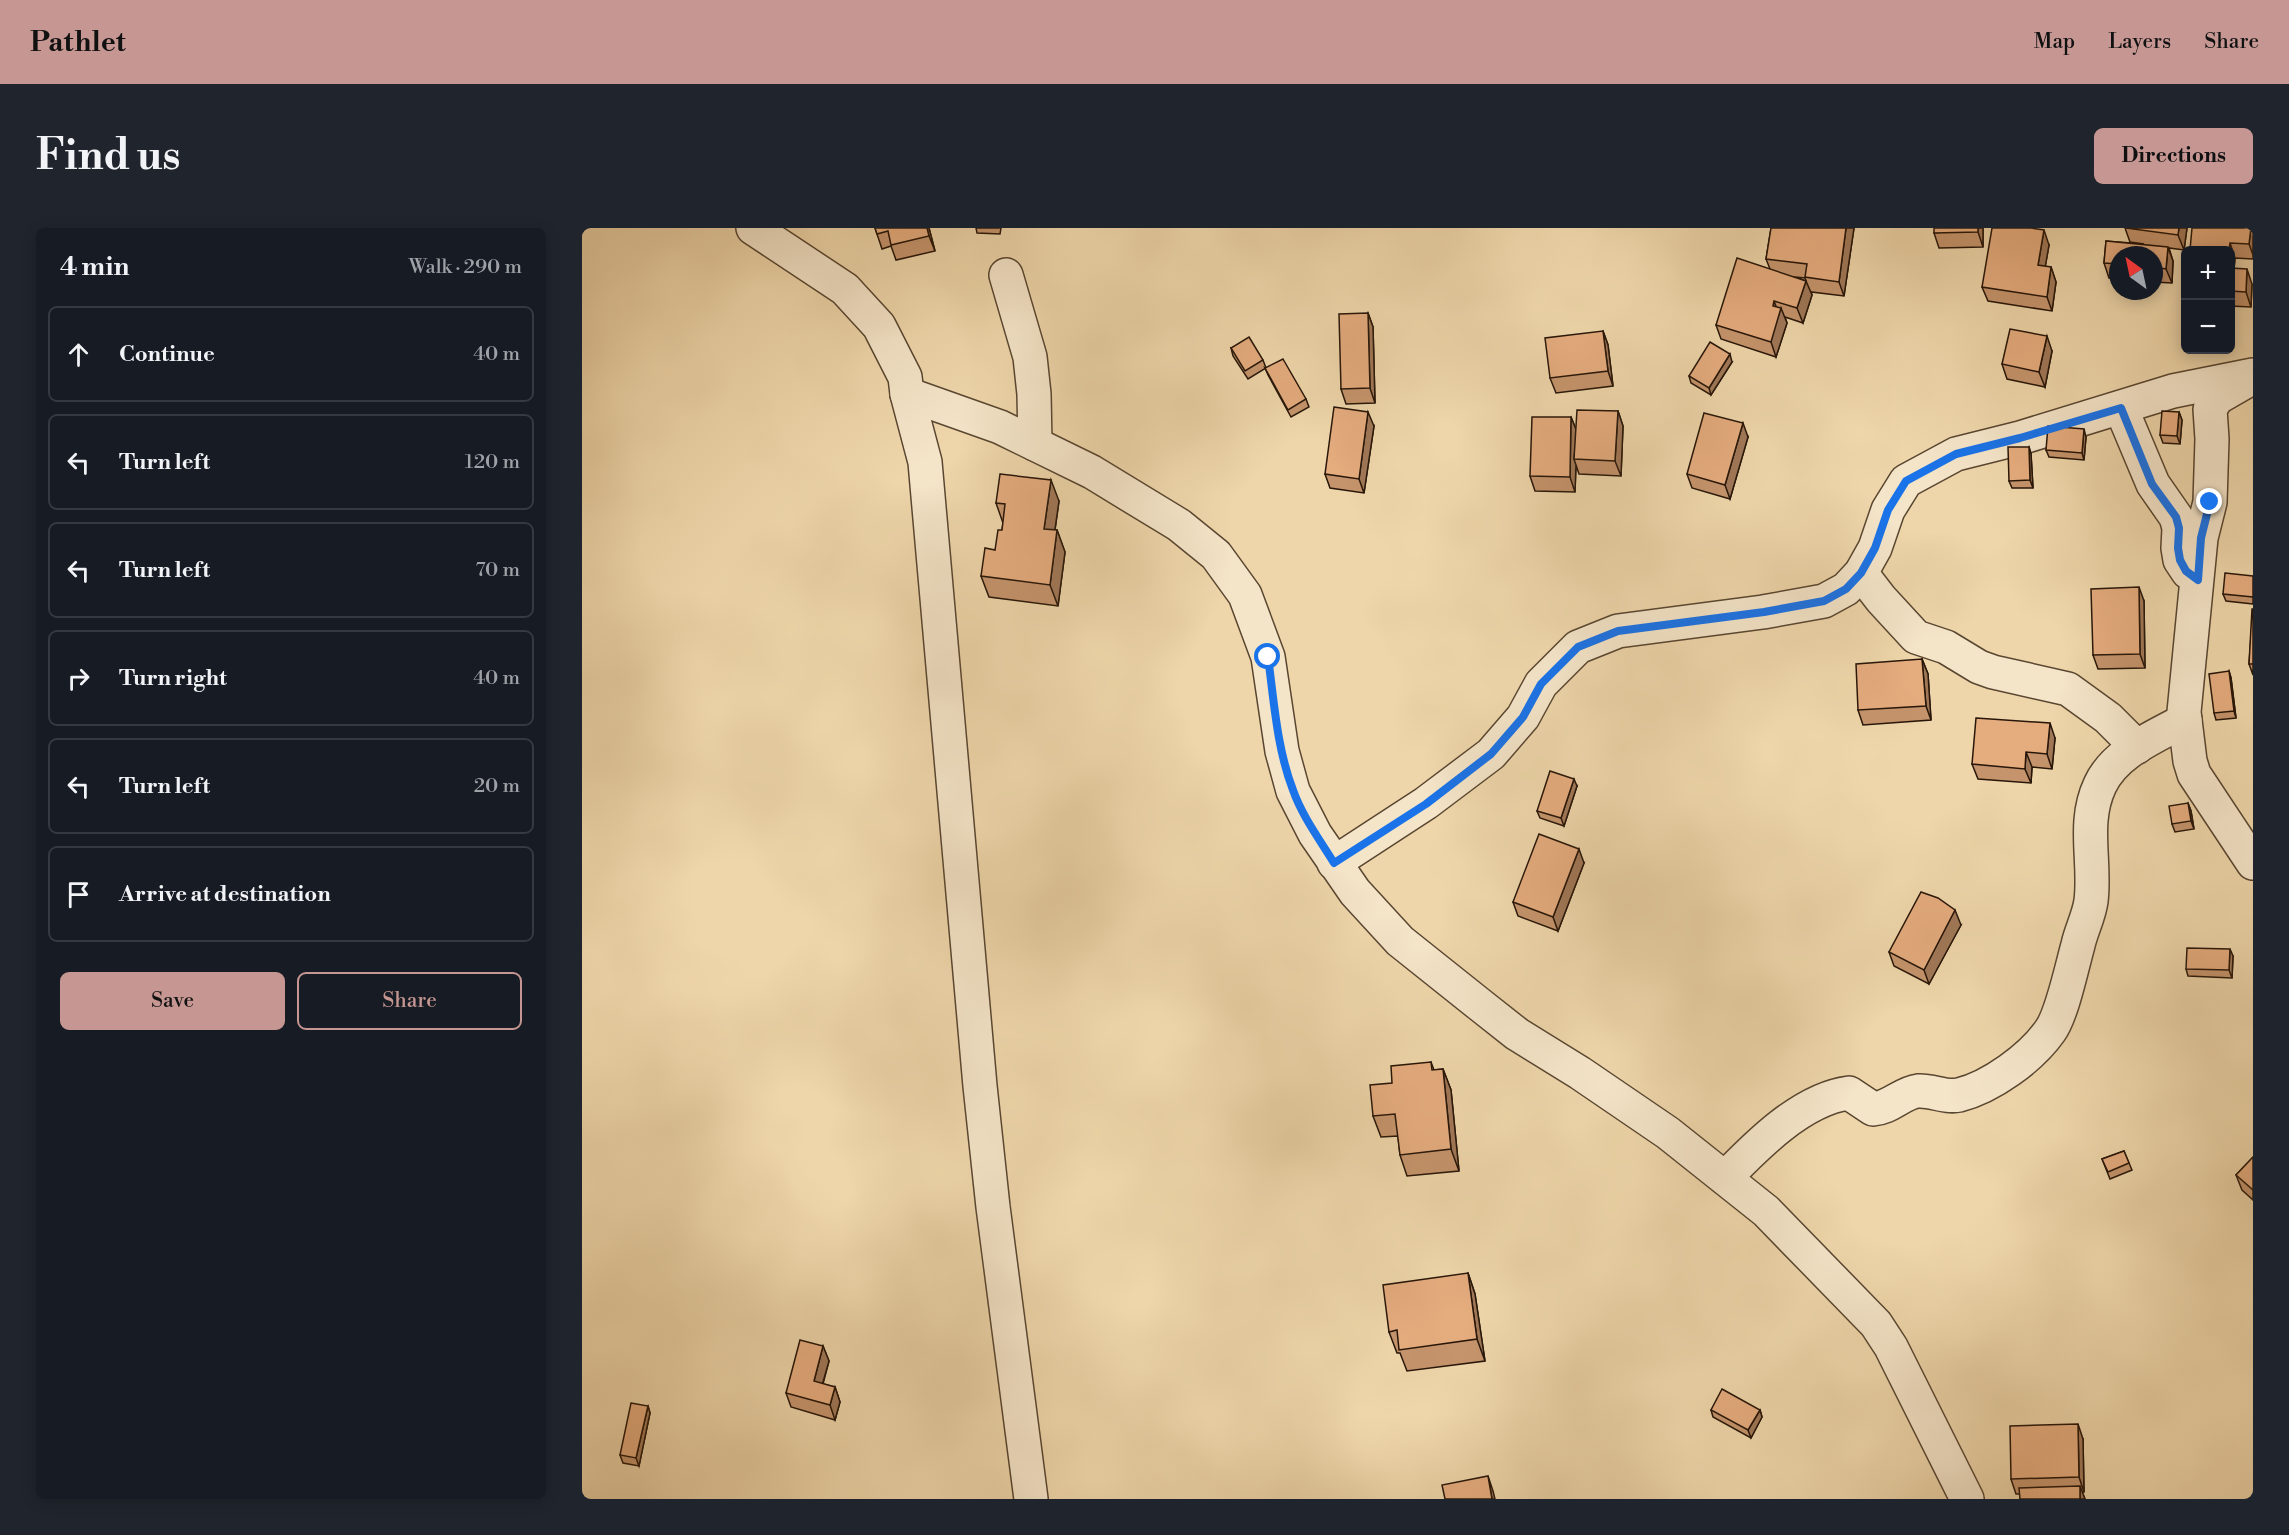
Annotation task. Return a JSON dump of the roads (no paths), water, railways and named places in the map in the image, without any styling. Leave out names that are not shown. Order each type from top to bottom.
[{"type":"street","points":[[753,228],[845,289],[879,326],[905,377],[907,394],[925,462],[980,1086],[993,1207],[1031,1499]]},
{"type":"street","points":[[1006,275],[1030,357],[1034,394],[1035,444]]},
{"type":"street","points":[[1334,863],[1426,804],[1491,754],[1523,717],[1541,684],[1578,647],[1618,631],[1764,612],[1824,601],[1846,589],[1861,573],[1875,548],[1888,510],[1906,481],[1956,454],[2020,438],[2173,391],[2253,376]]},
{"type":"street","points":[[2253,376],[2217,398],[2210,409],[2212,438],[2210,502],[2201,538],[2185,720],[2194,774],[2253,863]]},
{"type":"street","points":[[907,394],[1000,427],[1092,472],[1179,525],[1216,555],[1245,595],[1268,657],[1282,751],[1293,791],[1315,834],[1355,892],[1400,941],[1517,1034],[1580,1073],[1668,1133],[1766,1210],[1876,1324],[1913,1389],[1967,1499]]},
{"type":"street","points":[[2121,408],[2152,484],[2176,517],[2179,528],[2180,560],[2186,571],[2198,580]]},
{"type":"street","points":[[1861,573],[1916,637],[1946,647],[1979,667],[1993,672],[2068,689],[2108,718],[2137,747]]},
{"type":"street","points":[[1725,1178],[1780,1126],[1815,1105],[1849,1093],[1873,1109],[1918,1091],[1958,1095],[1996,1078],[2031,1052],[2051,1030],[2091,903],[2090,821],[2100,784],[2119,760],[2185,720]]}]
